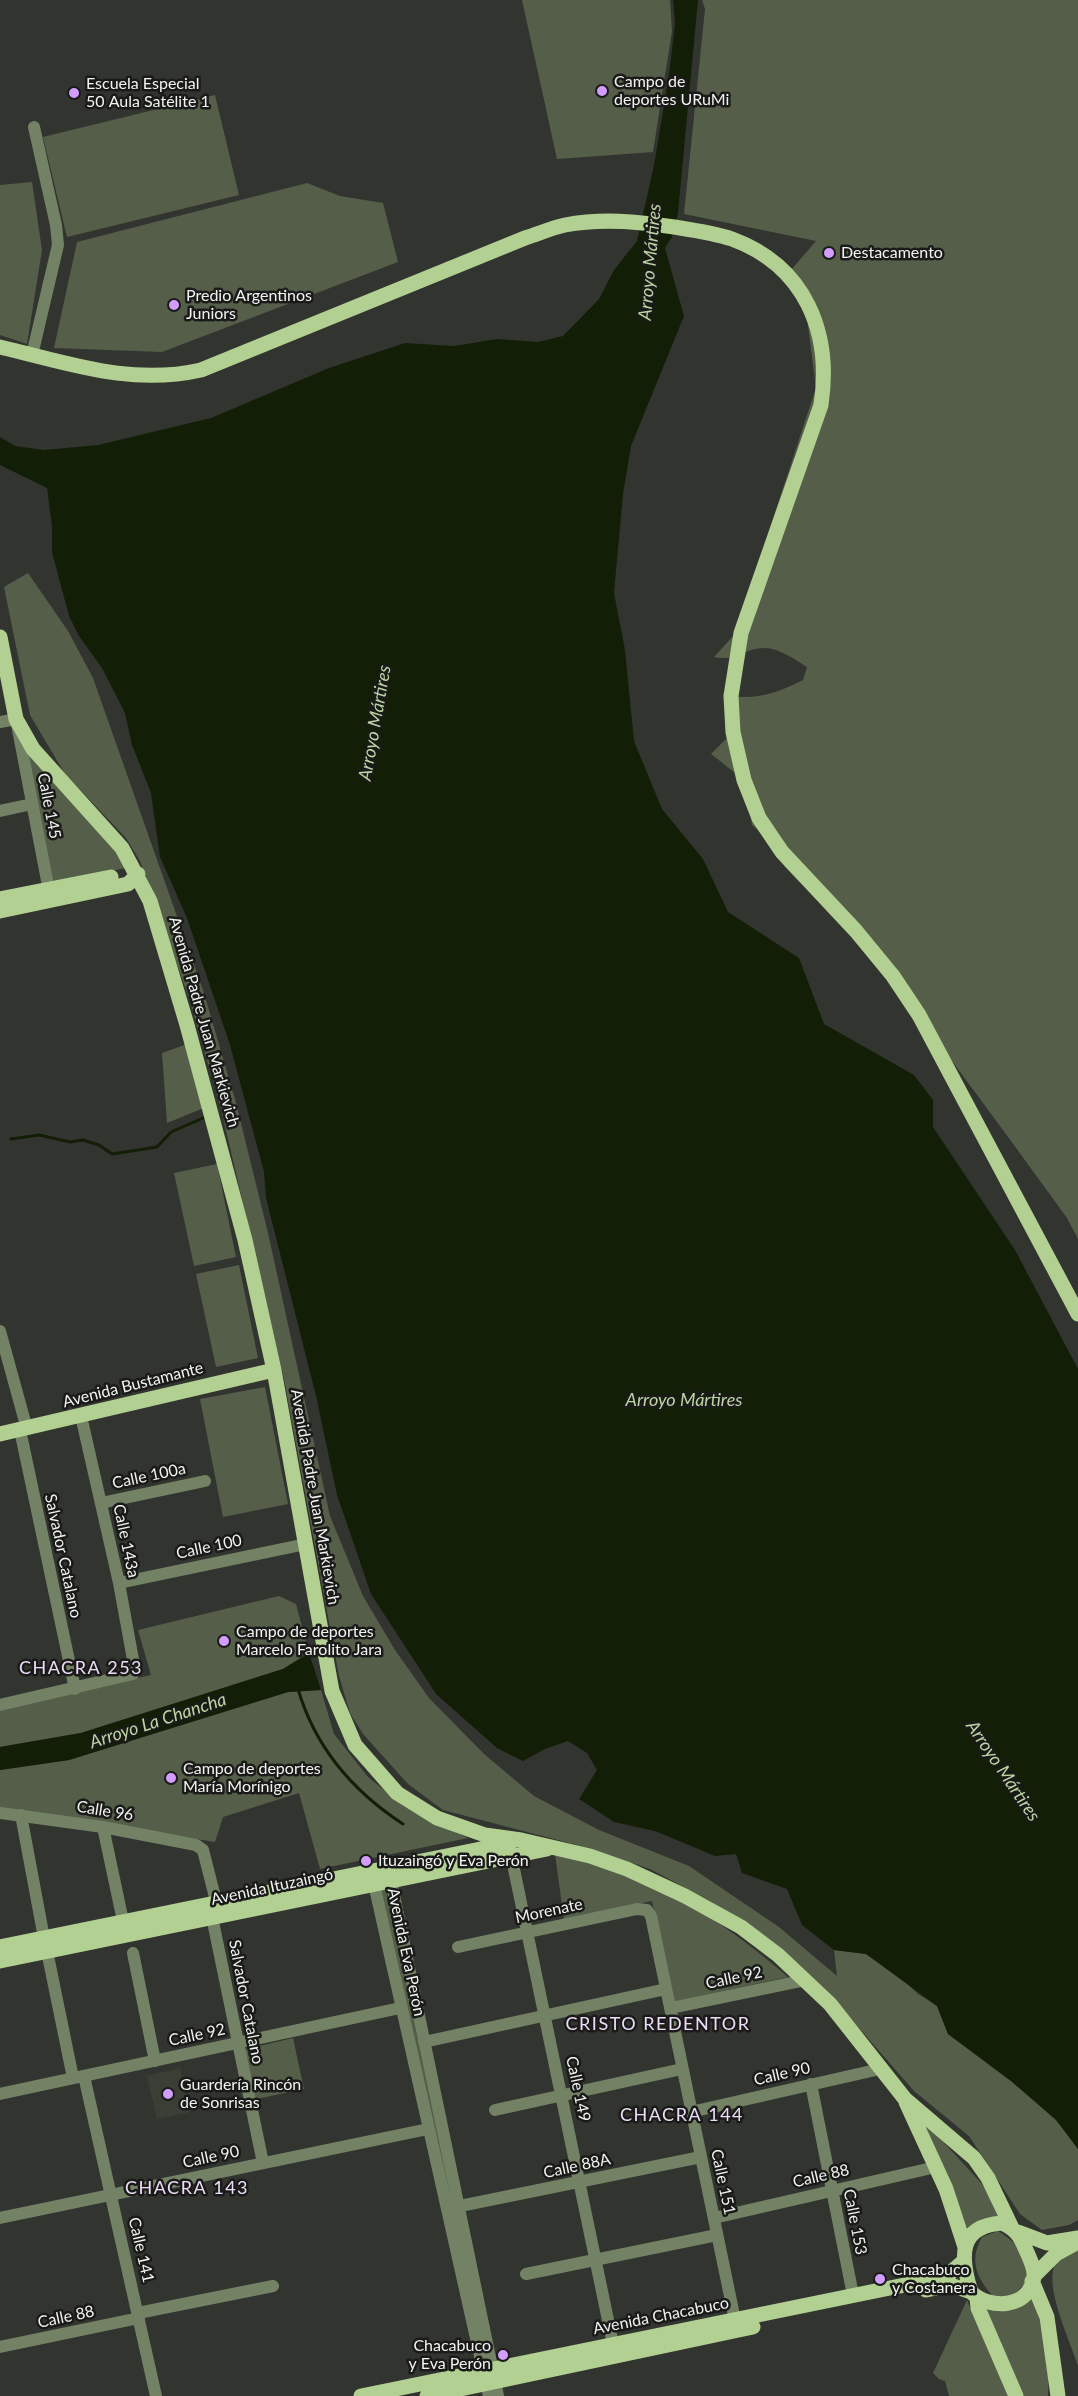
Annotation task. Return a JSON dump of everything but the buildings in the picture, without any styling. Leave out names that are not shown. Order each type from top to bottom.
[{"type":"main road","points":[[0,347],[126,376],[178,376],[201,370],[525,238],[563,226],[599,221],[640,221],[731,239],[758,251],[784,272],[802,293],[813,313],[824,356],[825,378],[821,405],[741,633],[731,696],[733,732],[744,780],[759,818],[782,852],[856,931],[919,1015],[1078,1314]]},
{"type":"main road","name":"Avenida Padre Juan Markievich","points":[[0,637],[16,718],[33,748],[122,848],[138,874],[153,912],[219,1140],[274,1370],[332,1691],[355,1745],[374,1770],[413,1804],[459,1827],[485,1835],[521,1840],[590,1856],[627,1869],[685,1896],[741,1927],[830,2004],[905,2099],[974,2158],[988,2178],[1015,2229]]},
{"type":"main road","points":[[0,911],[125,874],[138,874]]},
{"type":"main road","points":[[0,899],[49,895]]},
{"type":"main road","name":"Avenida Bustamante","points":[[0,1434],[274,1370]]},
{"type":"main road","name":"Avenida Ituzaingó","points":[[0,1947],[46,1945],[212,1917],[374,1884],[385,1875],[521,1840]]},
{"type":"main road","name":"Avenida Ituzaingó","points":[[0,1961],[123,1921],[216,1901],[513,1856],[551,1848]]},
{"type":"main road","name":"Avenida Padre Juan Markievich","points":[[905,2099],[950,2197],[964,2254]]},
{"type":"main road","points":[[1016,2396],[974,2295],[964,2254],[971,2234],[978,2228],[1002,2223],[1047,2243],[1078,2240]]},
{"type":"main road","points":[[1015,2229],[1032,2264],[1033,2279],[1047,2317],[1058,2396]]},
{"type":"main road","points":[[974,2295],[992,2304],[1005,2304],[1028,2292],[1033,2279],[1056,2254],[1078,2240]]},
{"type":"main road","name":"Avenida Chacabuco","points":[[361,2396],[491,2383],[613,2344],[934,2279],[949,2274],[964,2254]]},
{"type":"main road","name":"Avenida Chacabuco","points":[[428,2396],[951,2285],[974,2295]]},
{"type":"street","points":[[32,355],[58,245],[56,225],[34,127]]},
{"type":"street","points":[[0,722],[16,718]]},
{"type":"street","name":"Calle 145","points":[[16,718],[49,895]]},
{"type":"street","points":[[0,811],[32,804]]},
{"type":"street","name":"Salvador Catalano","points":[[0,1331],[23,1429],[75,1689]]},
{"type":"street","name":"Calle 143a","points":[[75,1689],[133,1674],[134,1665],[119,1583],[81,1416]]},
{"type":"street","name":"Calle 100a","points":[[101,1503],[205,1481]]},
{"type":"street","name":"Calle 100","points":[[119,1583],[306,1544]]},
{"type":"street","points":[[0,1705],[75,1689]]},
{"type":"street","name":"Calle 96","points":[[0,1813],[103,1827],[196,1845],[203,1850],[216,1901]]},
{"type":"street","name":"Calle 141","points":[[21,1815],[46,1945],[111,2195],[156,2396]]},
{"type":"street","points":[[103,1827],[123,1921]]},
{"type":"street","points":[[502,1844],[513,1856]]},
{"type":"street","name":"Calle 149","points":[[513,1856],[613,2344]]},
{"type":"street","name":"Avenida Eva Perón","points":[[385,1875],[460,2206],[491,2383]]},
{"type":"street","name":"Avenida Eva Perón","points":[[374,1884],[428,2129],[491,2383]]},
{"type":"street","points":[[212,1917],[216,1901]]},
{"type":"street","name":"Morenate","points":[[458,1947],[637,1909],[647,1910]]},
{"type":"street","name":"Calle 151","points":[[647,1910],[651,1916],[735,2320]]},
{"type":"street","name":"Salvador Catalano","points":[[212,1917],[263,2163]]},
{"type":"street","points":[[133,1953],[155,2061]]},
{"type":"street","name":"Calle 92","points":[[670,2008],[805,1980]]},
{"type":"street","points":[[424,2042],[666,1989]]},
{"type":"street","name":"Calle 92","points":[[0,2094],[400,2008]]},
{"type":"street","points":[[495,2110],[682,2069]]},
{"type":"street","name":"Calle 90","points":[[691,2112],[880,2069]]},
{"type":"street","name":"Calle 153","points":[[811,2084],[853,2295]]},
{"type":"street","name":"Calle 90","points":[[0,2218],[428,2129]]},
{"type":"street","name":"Calle 88A","points":[[460,2206],[701,2157]]},
{"type":"street","name":"Calle 88","points":[[714,2218],[936,2167]]},
{"type":"street","points":[[526,2274],[717,2235]]},
{"type":"street","name":"Calle 88","points":[[0,2347],[273,2286]]},
{"type":"shaded area","name":"Campo de deportes URuMi","points":[[522,0],[670,0],[672,31],[653,152],[557,159]]},
{"type":"shaded area","points":[[702,0],[1078,0],[1078,1239],[1067,1218],[856,931],[824,907],[784,866],[782,852],[752,825],[744,780],[711,754],[733,732],[731,696],[759,696],[786,688],[803,680],[807,667],[786,654],[769,648],[751,650],[728,658],[714,657],[735,634],[816,388],[807,318],[791,270],[816,241],[684,214],[705,9]]},
{"type":"shaded area","points":[[215,95],[239,195],[67,237],[43,137]]},
{"type":"shaded area","points":[[32,182],[42,250],[27,344],[0,335],[0,185]]},
{"type":"shaded area","name":"Predio Argentinos Juniors","points":[[307,183],[340,196],[383,203],[398,262],[162,352],[54,348],[77,242]]},
{"type":"shaded area","points":[[28,573],[68,631],[93,678],[204,993],[236,1103],[268,1233],[330,1516],[363,1596],[395,1650],[429,1698],[484,1754],[534,1796],[599,1830],[689,1866],[779,1927],[837,1976],[834,1950],[866,1954],[898,1975],[918,1994],[937,2006],[948,2034],[1011,2081],[1057,2120],[1078,2149],[1078,2220],[1069,2225],[1042,2230],[1020,2214],[969,2136],[914,2091],[825,1989],[767,1939],[710,1901],[650,1869],[592,1849],[443,1810],[408,1784],[363,1734],[350,1713],[339,1676],[284,1379],[221,1109],[189,998],[140,861],[126,838],[65,774],[30,715],[4,587]]},
{"type":"shaded area","points":[[23,738],[119,852],[126,868],[51,883]]},
{"type":"shaded area","points":[[190,1043],[206,1107],[167,1123],[162,1053]]},
{"type":"shaded area","points":[[217,1164],[236,1257],[194,1266],[174,1173]]},
{"type":"shaded area","points":[[239,1265],[258,1358],[216,1367],[196,1274]]},
{"type":"shaded area","points":[[265,1387],[288,1504],[223,1517],[200,1399]]},
{"type":"shaded area","name":"Campo de deportes Marcelo Farolito Jara","points":[[279,1596],[296,1604],[309,1653],[283,1669],[81,1733],[0,1747],[0,1709],[151,1675],[138,1630]]},
{"type":"shaded area","points":[[321,1690],[334,1734],[368,1777],[405,1807],[468,1838],[320,1869],[299,1793],[223,1817],[215,1842],[0,1808],[0,1770],[69,1760],[288,1692]]},
{"type":"shaded area","points":[[555,1854],[620,1872],[680,1899],[735,1935],[788,1977],[671,2002],[652,1901],[564,1920]]},
{"type":"shaded area","points":[[379,1886],[385,1886],[486,2358]]},
{"type":"shaded area","points":[[293,2038],[304,2089],[252,2100],[242,2050]]},
{"type":"shaded area","name":"Guardería Rincón de Sonrisas","points":[[180,2068],[190,2112],[157,2119],[147,2076]]},
{"type":"shaded area","points":[[914,2110],[982,2184],[1002,2217],[965,2232]]},
{"type":"shaded area","points":[[998,2231],[1017,2246],[1026,2264],[1027,2281],[1012,2297],[994,2297],[983,2283],[976,2268],[976,2253],[982,2237]]},
{"type":"shaded area","points":[[1078,2243],[1078,2366],[1057,2305],[1052,2280],[1057,2261]]},
{"type":"shaded area","points":[[1034,2290],[1049,2364],[1048,2396],[1022,2396],[984,2309]]},
{"type":"shaded area","points":[[967,2300],[1008,2396],[949,2396],[945,2381],[933,2373]]},
{"type":"water","name":"Arroyo Mártires","points":[[673,0],[698,0],[678,213],[672,237],[665,248],[684,316],[631,446],[623,494],[614,593],[625,650],[634,741],[662,809],[703,859],[728,912],[799,958],[824,1024],[914,1075],[933,1100],[933,1127],[1015,1250],[1078,1369],[1078,2149],[1056,2120],[1011,2081],[948,2034],[937,2006],[866,1954],[834,1950],[802,1925],[787,1889],[742,1873],[736,1854],[715,1856],[655,1831],[614,1822],[579,1799],[597,1770],[587,1753],[568,1741],[545,1749],[523,1761],[497,1748],[436,1694],[371,1594],[337,1495],[316,1396],[266,1198],[264,1172],[230,1045],[187,918],[160,857],[151,793],[132,745],[125,713],[102,668],[79,636],[69,616],[52,552],[52,526],[47,488],[0,465],[0,437],[15,446],[44,450],[98,445],[211,418],[329,368],[405,343],[454,346],[497,339],[538,342],[563,336],[599,299],[614,270],[637,241],[654,165],[669,75],[675,23]]},
{"type":"water","name":"Arroyo La Chancha","points":[[309,1653],[321,1690],[288,1692],[69,1760],[0,1770],[0,1747],[81,1733],[283,1669]]},
{"type":"waterway","points":[[11,1139],[39,1135],[70,1142],[83,1140],[99,1145],[112,1154],[157,1147],[171,1132],[203,1118]]},
{"type":"waterway","points":[[298,1689],[315,1730],[338,1766],[368,1798],[403,1824]]},
{"type":"place","name":"Campo de deportes URuMi","points":[[602,91]]},
{"type":"place","name":"Escuela Especial 50 Aula Satélite 1","points":[[74,93]]},
{"type":"place","name":"Destacamento","points":[[829,253]]},
{"type":"place","name":"Predio Argentinos Juniors","points":[[174,305]]},
{"type":"place","name":"Campo de deportes Marcelo Farolito Jara","points":[[224,1641]]},
{"type":"place","name":"Campo de deportes María Morínigo","points":[[171,1778]]},
{"type":"place","name":"Ituzaingó y Eva Perón","points":[[366,1861]]},
{"type":"place","name":"Guardería Rincón de Sonrisas","points":[[168,2094]]},
{"type":"place","name":"Chacabuco y Costanera","points":[[880,2279]]},
{"type":"place","name":"Chacabuco y Eva Perón","points":[[503,2355]]},
{"type":"district","name":"CHACRA 253","points":[[81,1668]]},
{"type":"district","name":"CRISTO REDENTOR","points":[[658,2024]]},
{"type":"district","name":"CHACRA 144","points":[[682,2115]]},
{"type":"district","name":"CHACRA 143","points":[[187,2188]]}]
